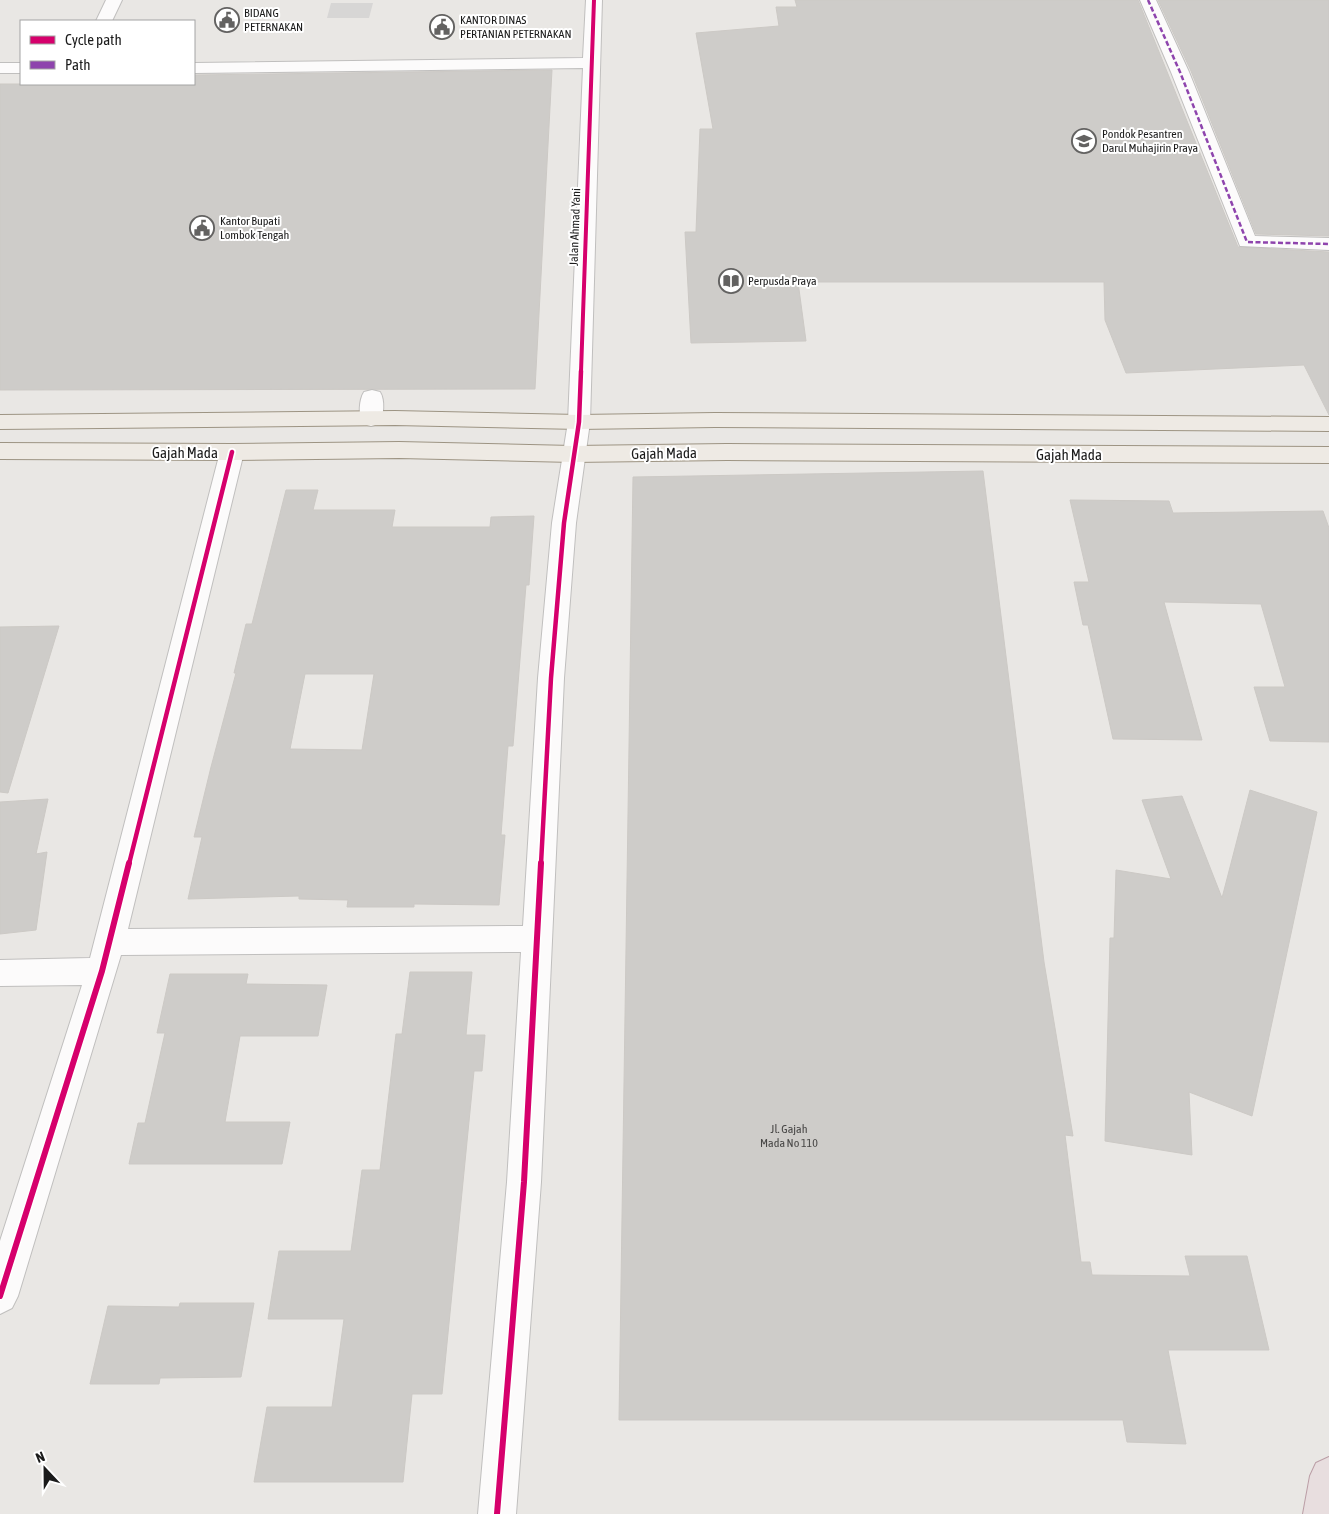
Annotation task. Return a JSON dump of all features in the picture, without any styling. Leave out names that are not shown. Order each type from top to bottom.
[{"type":"highway","points":[[1322,1514],[1329,1476]]},
{"type":"main road","name":"Gajah Mada","points":[[0,422],[372,408],[579,422],[725,420],[1329,424]]},
{"type":"main road","name":"Gajah Mada","points":[[0,451],[232,452],[399,450],[573,454],[727,452],[894,458],[1329,455]]},
{"type":"street","points":[[104,20],[114,0]]},
{"type":"street","name":"Jalan Ahmad Yani","points":[[497,1514],[524,1182],[551,678],[564,523],[579,422],[590,63],[594,0]]},
{"type":"street","points":[[1148,0],[1183,81],[1247,242],[1329,244]]},
{"type":"street","points":[[195,68],[590,63]]},
{"type":"street","points":[[0,68],[20,68]]},
{"type":"street","points":[[0,1296],[102,971],[232,452]]},
{"type":"street","points":[[109,942],[537,939]]},
{"type":"street","points":[[0,973],[102,971]]},
{"type":"shaded area","points":[[331,3],[373,3],[369,18],[327,18]]},
{"type":"building","name":"Pondok Pesantren Darul Muhajirin Praya","points":[[795,0],[1138,0],[1238,247],[1329,252],[1329,415],[1304,365],[1126,373],[1105,320],[1104,282],[798,282],[806,341],[691,343],[685,232],[696,232],[700,129],[713,129],[696,33],[779,26],[776,7],[797,7]]},
{"type":"building","points":[[1158,0],[1329,0],[1329,236],[1256,234],[1191,71]]},
{"type":"building","name":"Kantor Bupati Lombok Tengah","points":[[552,70],[535,389],[0,390],[0,84],[195,85],[195,75]]},
{"type":"building","points":[[983,471],[1044,962],[1073,1136],[1065,1135],[1081,1262],[1090,1262],[1092,1275],[1190,1276],[1185,1256],[1247,1256],[1269,1350],[1168,1350],[1186,1444],[1127,1442],[1123,1420],[619,1420],[633,477]]},
{"type":"building","points":[[286,490],[318,490],[313,510],[395,510],[392,527],[490,527],[491,517],[534,516],[529,585],[526,585],[513,746],[508,746],[501,835],[505,835],[499,905],[414,904],[414,907],[347,907],[348,900],[299,899],[299,896],[188,899],[202,837],[194,837],[236,673],[234,673],[246,624],[252,624]],"holes":[[[305,674],[374,674],[362,750],[290,749]]]},
{"type":"building","points":[[1070,500],[1169,501],[1173,513],[1323,511],[1329,528],[1329,742],[1270,741],[1254,687],[1285,687],[1261,604],[1164,602],[1202,740],[1113,739],[1088,625],[1083,625],[1074,582],[1089,582]]},
{"type":"building","points":[[59,626],[8,793],[0,792],[0,627]]},
{"type":"building","points":[[1250,790],[1317,812],[1252,1116],[1189,1092],[1192,1155],[1105,1141],[1110,938],[1114,938],[1116,870],[1171,879],[1142,800],[1182,796],[1222,898]]},
{"type":"building","points":[[48,799],[36,854],[47,852],[36,930],[0,934],[0,802]]},
{"type":"building","points":[[410,972],[472,972],[466,1035],[485,1035],[482,1071],[474,1071],[442,1394],[412,1394],[403,1482],[254,1482],[267,1407],[332,1407],[344,1319],[268,1319],[279,1251],[351,1251],[362,1170],[380,1170],[396,1034],[402,1034]]},
{"type":"building","points":[[170,974],[248,974],[246,984],[327,985],[318,1036],[240,1036],[225,1122],[290,1122],[282,1164],[129,1164],[138,1123],[145,1123],[165,1033],[157,1033]]},
{"type":"building","points":[[180,1303],[254,1303],[241,1377],[160,1378],[159,1384],[90,1384],[108,1306],[179,1307]]},
{"type":"marked path","points":[[1148,0],[1180,72],[1247,242],[1329,244]]},
{"type":"cycle path","points":[[497,1514],[524,1182],[551,678],[564,523],[579,422],[594,0]]},
{"type":"cycle path","points":[[0,1296],[102,971],[232,452]]},
{"type":"place","name":"BIDANG PETERNAKAN","points":[[227,20]]},
{"type":"place","name":"KANTOR DINAS PERTANIAN PETERNAKAN","points":[[442,27]]},
{"type":"place","name":"Pondok Pesantren Darul Muhajirin Praya","points":[[1084,141]]},
{"type":"place","name":"Kantor Bupati Lombok Tengah","points":[[202,228]]},
{"type":"place","name":"Perpusda Praya","points":[[731,281]]}]
